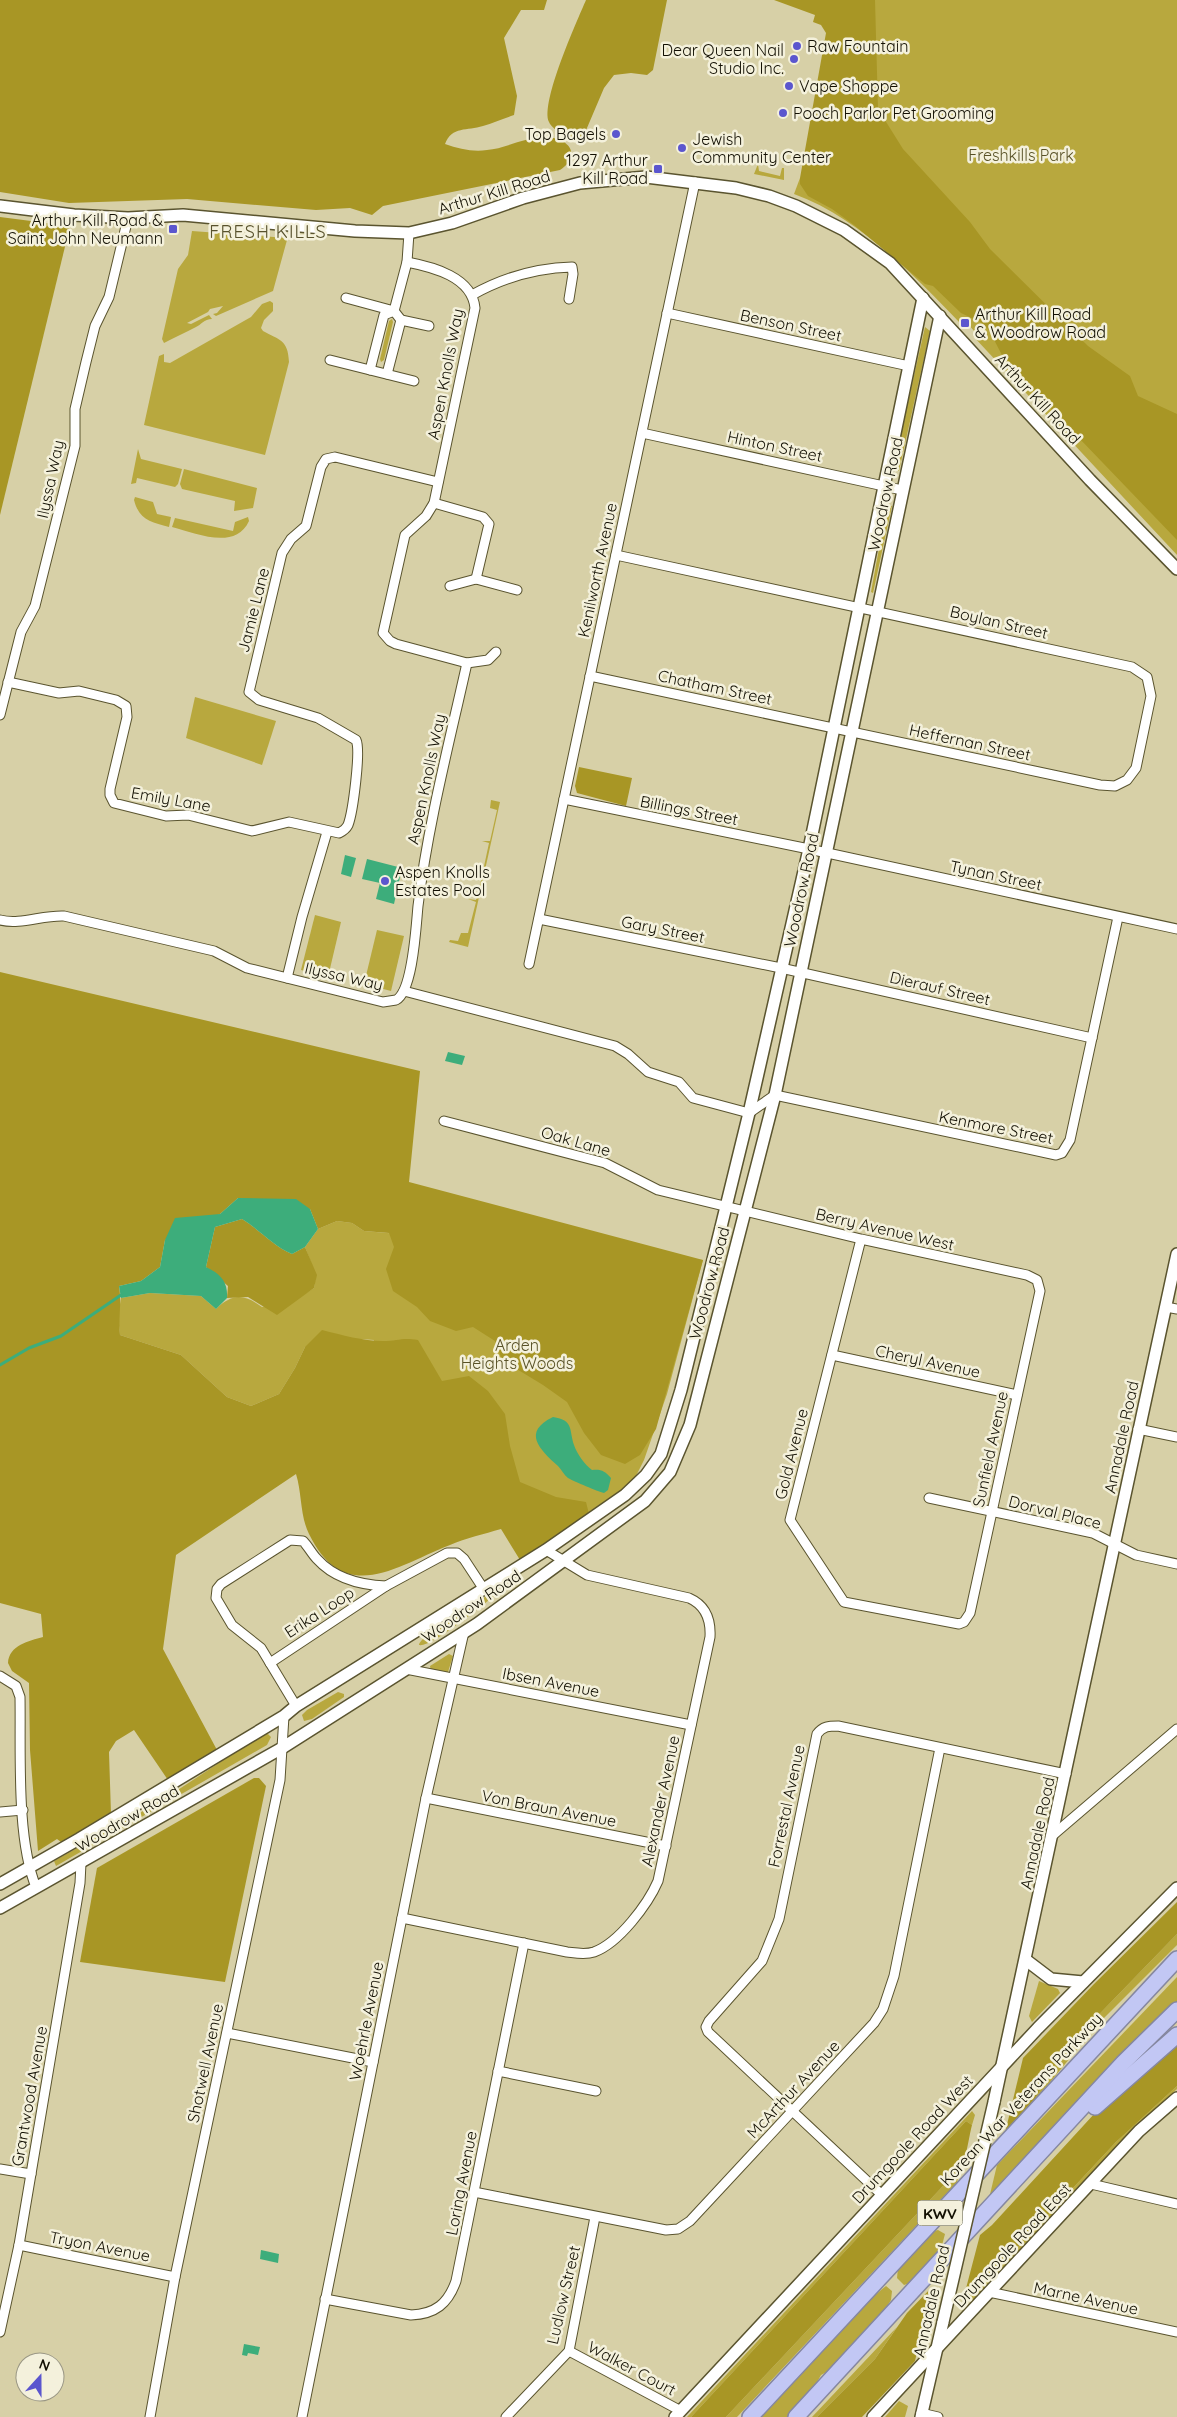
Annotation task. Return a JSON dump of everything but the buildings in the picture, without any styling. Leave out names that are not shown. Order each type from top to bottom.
[{"type":"highway","name":"Korean War Veterans Parkway","points":[[750,2417],[1177,1959]]},
{"type":"highway","name":"KWV","points":[[796,2417],[1004,2195],[1030,2163],[1123,2064],[1177,2010]]},
{"type":"highway","points":[[1004,2195],[1081,2120],[1177,2035]]},
{"type":"street","name":"Arthur Kill Road","points":[[0,206],[74,215],[128,218],[183,215],[355,231],[409,233],[452,223],[523,198],[580,183],[646,177],[736,188],[769,196],[821,217],[866,245],[890,263],[1090,480],[1177,569]]},
{"type":"street","name":"Kenilworth Avenue","points":[[529,964],[695,182]]},
{"type":"street","name":"Ilyssa Way","points":[[0,715],[21,632],[35,606],[75,446],[75,409],[86,362],[95,326],[109,297],[128,218]]},
{"type":"street","points":[[394,311],[407,262],[409,233]]},
{"type":"street","name":"Aspen Knolls Way","points":[[407,262],[431,267],[443,272],[472,294],[475,308],[434,503],[426,516],[406,535],[384,633],[390,641],[396,644],[467,663],[488,660],[496,652]]},
{"type":"street","points":[[472,294],[493,283],[534,269],[572,267],[573,274],[569,299]]},
{"type":"street","points":[[346,298],[394,311],[401,320],[429,326]]},
{"type":"street","name":"Woodrow Road","points":[[0,1884],[284,1716],[296,1706],[546,1550],[624,1496],[646,1475],[661,1454],[681,1390],[750,1113],[809,849],[923,298]]},
{"type":"street","points":[[370,370],[384,315],[394,311]]},
{"type":"street","name":"Benson Street","points":[[667,313],[909,366]]},
{"type":"street","name":"Woodrow Road","points":[[0,1908],[282,1748],[464,1632],[645,1501],[670,1472],[690,1425],[775,1095],[940,316]]},
{"type":"street","points":[[387,374],[401,320]]},
{"type":"street","points":[[330,360],[414,381]]},
{"type":"street","name":"Hinton Street","points":[[642,433],[902,490]]},
{"type":"street","name":"Jamie Lane","points":[[327,832],[340,833],[348,825],[354,799],[359,750],[356,740],[305,712],[259,700],[249,692],[282,553],[291,539],[306,526],[321,467],[326,459],[335,457],[438,482]]},
{"type":"street","points":[[434,503],[483,517],[488,524],[476,579]]},
{"type":"street","points":[[616,555],[860,607]]},
{"type":"street","points":[[450,586],[476,579],[517,590]]},
{"type":"street","name":"Boylan Street","points":[[860,607],[1132,667],[1147,678],[1152,696],[1136,768],[1127,780],[1115,786],[1100,785]]},
{"type":"street","name":"Aspen Knolls Way","points":[[404,991],[414,950],[425,853],[467,663]]},
{"type":"street","name":"Chatham Street","points":[[590,676],[834,728]]},
{"type":"street","name":"Emily Lane","points":[[8,682],[59,693],[79,691],[116,700],[126,706],[127,717],[110,789],[110,795],[114,803],[166,816],[188,815],[252,831],[288,822],[327,832]]},
{"type":"street","name":"Heffernan Street","points":[[834,728],[1100,785]]},
{"type":"street","name":"Billings Street","points":[[564,799],[809,849]]},
{"type":"street","points":[[287,978],[327,832]]},
{"type":"street","name":"Tynan Street","points":[[809,849],[1177,929]]},
{"type":"street","name":"Ilyssa Way","points":[[0,920],[13,922],[52,915],[64,916],[214,951],[240,965],[383,1002],[396,1000],[404,991],[615,1046],[628,1054],[648,1072],[679,1082],[693,1098],[750,1113]]},
{"type":"street","name":"Kenmore Street","points":[[775,1095],[1056,1155],[1062,1152],[1070,1140],[1118,917]]},
{"type":"street","name":"Gary Street","points":[[538,919],[781,968]]},
{"type":"street","name":"Dierauf Street","points":[[781,968],[1092,1038]]},
{"type":"street","points":[[750,1113],[775,1095]]},
{"type":"street","name":"Oak Lane","points":[[444,1121],[605,1163],[658,1190],[726,1207]]},
{"type":"street","name":"Berry Avenue West","points":[[726,1207],[1038,1280]]},
{"type":"street","name":"Gold Avenue","points":[[861,1239],[790,1520],[844,1602],[953,1624],[964,1622]]},
{"type":"street","name":"Annadale Road","points":[[921,2415],[1003,2066],[1138,1430],[1172,1308],[1177,1254]]},
{"type":"street","name":"Sunfield Avenue","points":[[964,1622],[970,1613],[1040,1291],[1038,1280]]},
{"type":"street","name":"Cheryl Avenue","points":[[832,1355],[1017,1395]]},
{"type":"street","points":[[1138,1430],[1177,1437]]},
{"type":"street","name":"Dorval Place","points":[[929,1498],[1093,1533],[1136,1555],[1177,1564]]},
{"type":"street","name":"Erika Loop","points":[[296,1706],[261,1648],[232,1625],[217,1603],[216,1593],[221,1584],[295,1538],[303,1541],[317,1559],[334,1574],[362,1584],[386,1586]]},
{"type":"street","name":"Alexander Avenue","points":[[402,1918],[524,1944],[580,1954],[589,1953],[602,1948],[619,1935],[650,1898],[658,1880],[710,1637],[709,1619],[702,1606],[682,1595],[587,1575],[546,1550]]},
{"type":"street","name":"Erika Loop","points":[[270,1662],[386,1586],[452,1552],[461,1556],[483,1588]]},
{"type":"street","name":"Woehrle Avenue","points":[[302,2417],[426,1798],[464,1632]]},
{"type":"street","name":"Ibsen Avenue","points":[[406,1669],[691,1724]]},
{"type":"street","points":[[0,1676],[16,1686],[20,1697],[23,1810],[28,1868],[36,1887]]},
{"type":"street","name":"Shotwell Avenue","points":[[150,2417],[174,2277],[280,1780],[284,1716]]},
{"type":"street","name":"Forrestal Avenue","points":[[793,2112],[708,2032],[706,2027],[709,2021],[762,1961],[770,1944],[778,1919],[815,1741],[821,1729],[838,1726],[1066,1774]]},
{"type":"street","points":[[1053,1835],[1177,1729]]},
{"type":"street","name":"McArthur Avenue","points":[[474,2192],[666,2230],[684,2225],[793,2112],[874,2023],[886,2002],[894,1976],[940,1748]]},
{"type":"street","name":"Von Braun Avenue","points":[[426,1798],[666,1846]]},
{"type":"street","points":[[0,1812],[23,1810]]},
{"type":"street","name":"Grantwood Avenue","points":[[0,2332],[4,2298],[19,2245],[80,1883],[81,1863]]},
{"type":"street","name":"Drumgoole Road West","points":[[678,2414],[1003,2066],[1083,1982],[1177,1888]]},
{"type":"street","name":"Loring Avenue","points":[[325,2298],[411,2315],[424,2314],[444,2305],[456,2281],[524,1944]]},
{"type":"street","points":[[1026,1960],[1036,1970],[1051,1978],[1083,1982]]},
{"type":"street","points":[[227,2033],[373,2062]]},
{"type":"street","points":[[498,2071],[596,2091]]},
{"type":"street","name":"Drumgoole Road East","points":[[873,2417],[1154,2117],[1177,2098]]},
{"type":"street","points":[[793,2112],[882,2195]]},
{"type":"street","points":[[0,2170],[30,2174]]},
{"type":"street","points":[[1091,2184],[1177,2204]]},
{"type":"street","name":"Ludlow Street","points":[[506,2417],[569,2351],[595,2217]]},
{"type":"street","name":"Tryon Avenue","points":[[19,2245],[174,2277]]},
{"type":"street","name":"Marne Avenue","points":[[989,2292],[1177,2332]]},
{"type":"street","name":"Walker Court","points":[[569,2351],[678,2414]]},
{"type":"street","points":[[921,2415],[938,2417]]},
{"type":"green space","points":[[0,0],[547,0],[544,10],[521,10],[504,38],[517,96],[514,115],[483,126],[456,132],[448,138],[445,144],[466,150],[482,151],[535,138],[555,138],[564,142],[569,147],[571,157],[560,170],[383,206],[372,215],[350,208],[316,210],[187,199],[69,203],[0,192]]},
{"type":"green space","points":[[586,0],[667,0],[653,70],[647,75],[631,73],[614,75],[604,88],[584,135],[578,139],[566,136],[554,128],[549,122],[548,112],[554,81]]},
{"type":"green space","points":[[774,0],[875,0],[878,109],[903,149],[970,222],[990,249],[1088,346],[1130,376],[1138,396],[1177,414],[1177,540],[1005,361],[989,330],[982,323],[961,313],[933,286],[925,284],[854,225],[832,209],[808,196],[800,184],[800,178],[826,33],[821,25],[813,22],[815,15]]},
{"type":"green space","name":"Freshkills Park","points":[[853,0],[1177,0],[1177,555],[973,336],[976,333],[964,320],[960,323],[904,267],[863,232],[818,204],[794,194],[800,178],[800,184]]},
{"type":"green space","points":[[758,164],[759,171],[780,176],[782,168],[784,168],[784,180],[754,174]]},
{"type":"green space","points":[[0,217],[70,226],[0,515]]},
{"type":"green space","points":[[192,231],[287,238],[287,240],[273,291],[216,316],[213,314],[217,313],[223,306],[210,309],[208,312],[187,323],[191,324],[209,315],[212,319],[164,343],[162,339],[178,269],[188,255]]},
{"type":"green space","points":[[270,301],[273,303],[273,311],[264,320],[261,328],[285,344],[289,362],[265,455],[144,425],[159,356],[164,354],[164,362],[170,363],[251,317],[262,304]]},
{"type":"green space","points":[[392,319],[393,322],[384,360],[381,362],[380,359],[389,321]]},
{"type":"green space","points":[[925,327],[930,331],[899,471],[893,469]]},
{"type":"green space","points":[[138,449],[141,459],[182,469],[178,484],[175,487],[137,478],[136,483],[131,484]]},
{"type":"green space","points":[[184,469],[257,488],[253,508],[234,511],[235,501],[182,489],[180,484]]},
{"type":"green space","points":[[135,497],[153,502],[157,514],[171,517],[169,527],[151,522],[143,516],[136,507]]},
{"type":"green space","points":[[887,505],[892,506],[873,593],[871,592]]},
{"type":"green space","points":[[248,517],[249,521],[243,530],[225,538],[203,536],[172,527],[175,518],[233,531],[235,522]]},
{"type":"green space","points":[[195,697],[276,721],[262,765],[186,738]]},
{"type":"green space","points":[[579,767],[632,778],[626,806],[577,793],[575,786]]},
{"type":"green space","points":[[491,800],[500,802],[468,947],[449,942],[450,940],[458,941],[461,933],[468,933],[476,902],[468,899],[476,900],[483,873],[475,870],[483,871],[489,843],[482,841],[490,841],[497,810],[490,808]]},
{"type":"green space","points":[[315,915],[341,922],[328,977],[301,970]]},
{"type":"green space","points":[[377,930],[404,936],[391,991],[364,984]]},
{"type":"green space","points":[[0,972],[420,1071],[409,1182],[703,1260],[656,1429],[640,1455],[625,1464],[601,1455],[584,1433],[567,1402],[502,1360],[495,1341],[473,1327],[456,1331],[430,1321],[417,1307],[393,1291],[386,1269],[394,1247],[389,1233],[364,1231],[352,1223],[337,1221],[318,1229],[310,1209],[238,1198],[220,1214],[165,1240],[160,1267],[141,1281],[119,1286],[120,1335],[181,1355],[227,1397],[251,1406],[279,1394],[305,1347],[322,1330],[368,1340],[418,1340],[442,1381],[469,1376],[488,1391],[505,1414],[510,1446],[520,1482],[556,1497],[586,1502],[589,1514],[520,1560],[501,1529],[469,1538],[391,1570],[373,1575],[355,1575],[339,1569],[323,1556],[309,1534],[304,1520],[296,1474],[176,1555],[163,1649],[217,1750],[170,1783],[134,1730],[116,1741],[109,1752],[111,1814],[61,1842],[57,1839],[38,1851],[30,1750],[29,1683],[12,1671],[8,1663],[9,1657],[16,1648],[26,1642],[43,1637],[41,1614],[0,1603]]},
{"type":"green space","points":[[242,1219],[279,1247],[292,1254],[305,1247],[317,1275],[314,1288],[277,1315],[248,1297],[227,1298],[228,1286],[206,1267],[215,1227]]},
{"type":"green space","name":"Arden Heights Woods","points":[[337,1221],[352,1223],[364,1231],[703,1260],[667,1394],[644,1460],[635,1478],[627,1487],[589,1514],[349,1457],[374,1340],[360,1339],[305,1347],[279,1394],[251,1406],[227,1397],[181,1355],[120,1335],[118,1316],[121,1298],[150,1293],[201,1296],[216,1309],[228,1300],[239,1297],[250,1300],[262,1307],[300,1297],[314,1288],[316,1275],[305,1247],[318,1229]]},
{"type":"green space","points":[[491,1593],[494,1594],[493,1597],[456,1626],[434,1640],[419,1645],[429,1633]]},
{"type":"green space","points":[[449,1654],[453,1656],[448,1672],[431,1671],[430,1666]]},
{"type":"green space","points":[[338,1692],[344,1694],[344,1697],[312,1719],[304,1721],[302,1715],[307,1710]]},
{"type":"green space","points":[[263,1734],[268,1734],[271,1737],[267,1745],[56,1866],[54,1861],[161,1801]]},
{"type":"green space","points":[[254,1778],[259,1778],[266,1786],[225,1982],[80,1962],[97,1868]]},
{"type":"green space","points":[[1177,1902],[1177,1934],[1083,2031],[1052,2069],[1033,2103],[1005,2133],[1023,2058]]},
{"type":"green space","points":[[1177,1934],[1177,1945],[1098,2024],[1033,2103],[1052,2069],[1083,2031]]},
{"type":"green space","points":[[1177,1977],[1177,2005],[987,2207],[997,2165]]},
{"type":"green space","points":[[1039,1981],[1058,1989],[1060,1993],[1032,2022],[1029,2016]]},
{"type":"green space","points":[[1177,2040],[1177,2086],[1116,2142],[971,2297],[964,2296],[980,2235],[992,2225],[1095,2113]]},
{"type":"green space","points":[[1177,2086],[1177,2089],[1131,2131],[972,2301],[964,2296],[971,2297],[1116,2142]]},
{"type":"green space","points":[[972,2111],[975,2115],[972,2125],[966,2121],[691,2417],[687,2417]]},
{"type":"green space","points":[[966,2121],[972,2125],[964,2161],[956,2177],[950,2183],[943,2186],[726,2417],[691,2417]]},
{"type":"green space","points":[[958,2176],[957,2185],[947,2193],[737,2417],[726,2417],[943,2186],[948,2185]]},
{"type":"green space","points":[[938,2230],[945,2234],[940,2253],[913,2282],[904,2285],[897,2278],[898,2268],[934,2231]]},
{"type":"green space","points":[[886,2286],[892,2291],[891,2300],[883,2313],[834,2368],[821,2375],[811,2393],[789,2417],[761,2417],[875,2295]]},
{"type":"green space","points":[[932,2287],[915,2361],[862,2417],[817,2417],[875,2359],[907,2313]]},
{"type":"green space","points":[[897,2327],[875,2359],[817,2417],[812,2417]]},
{"type":"green space","points":[[899,2401],[908,2406],[905,2417],[885,2417]]},
{"type":"shaded area","points":[[345,855],[356,858],[351,877],[341,874]]},
{"type":"shaded area","name":"Aspen Knolls Estates Pool","points":[[367,859],[402,868],[394,904],[376,899],[380,883],[362,879]]},
{"type":"shaded area","points":[[448,1052],[465,1056],[462,1065],[445,1061]]},
{"type":"shaded area","points":[[238,1198],[296,1199],[310,1209],[318,1229],[305,1247],[292,1254],[279,1247],[242,1219],[215,1227],[206,1267],[220,1276],[225,1283],[227,1292],[227,1298],[216,1309],[201,1296],[150,1293],[121,1298],[119,1286],[141,1281],[160,1267],[165,1240],[175,1218],[220,1214]]},
{"type":"shaded area","points":[[553,1417],[560,1418],[568,1423],[575,1448],[587,1465],[592,1470],[603,1471],[611,1478],[608,1490],[604,1493],[568,1478],[540,1447],[536,1435],[538,1429]]},
{"type":"shaded area","points":[[261,2250],[279,2254],[278,2263],[260,2259]]},
{"type":"shaded area","points":[[244,2344],[260,2347],[258,2355],[248,2353],[247,2356],[242,2355]]},
{"type":"waterway","points":[[0,1365],[29,1348],[61,1336],[121,1295]]},
{"type":"place","name":"Raw Fountain","points":[[797,46]]},
{"type":"place","name":"Dear Queen Nail Studio Inc.","points":[[794,59]]},
{"type":"place","name":"Vape Shoppe","points":[[789,86]]},
{"type":"place","name":"Pooch Parlor Pet Grooming","points":[[783,113]]},
{"type":"place","name":"Top Bagels","points":[[616,134]]},
{"type":"place","name":"Jewish Community Center","points":[[682,148]]},
{"type":"place","name":"1297 Arthur Kill Road","points":[[658,169]]},
{"type":"place","name":"Arthur Kill Road & Saint John Neumann","points":[[173,229]]},
{"type":"place","name":"Arthur Kill Road & Woodrow Road","points":[[965,323]]},
{"type":"place","name":"Aspen Knolls Estates Pool","points":[[385,881]]},
{"type":"district","name":"FRESH KILLS","points":[[268,231]]}]
